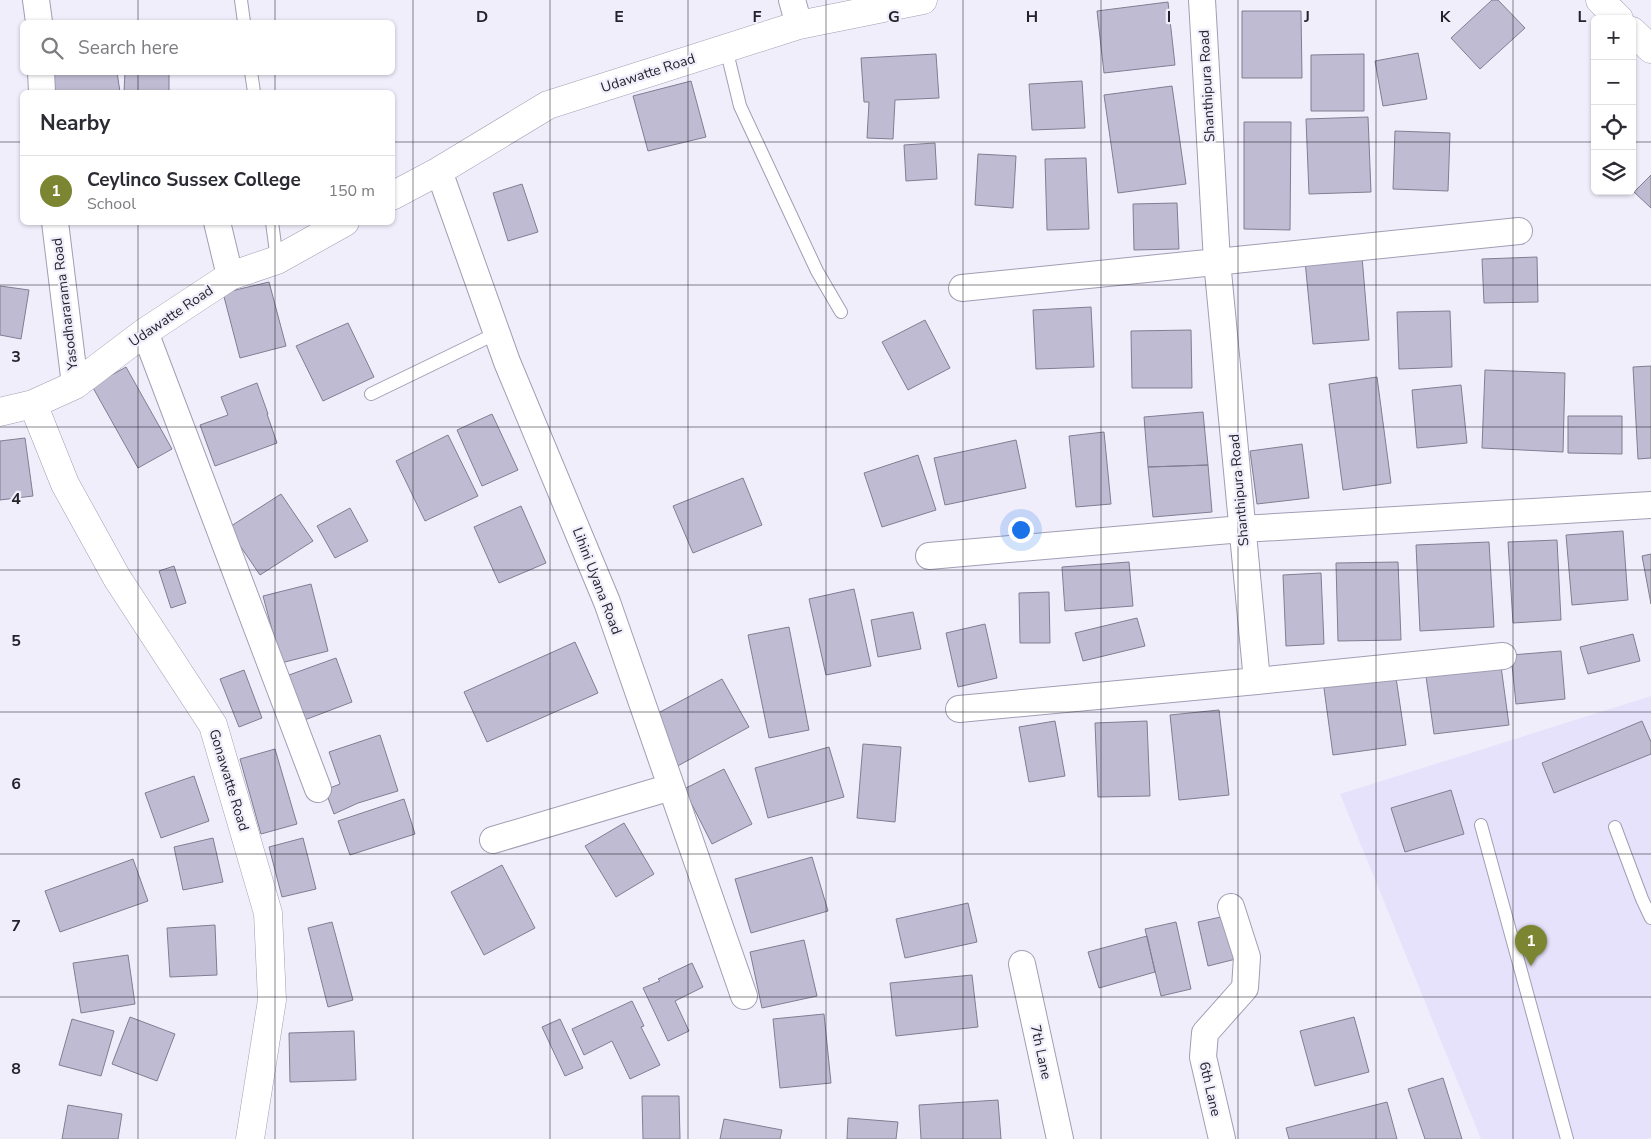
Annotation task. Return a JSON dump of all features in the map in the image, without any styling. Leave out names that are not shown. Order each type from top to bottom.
[{"type":"street","points":[[36,0],[39,20]]},
{"type":"street","name":"Udawatte Road","points":[[395,194],[548,105],[726,48],[795,12],[923,0]]},
{"type":"street","name":"Shanthipura Road","points":[[1202,0],[1217,261],[1257,681]]},
{"type":"street","points":[[1600,0],[1616,15]]},
{"type":"street","points":[[1636,35],[1651,48]]},
{"type":"street","points":[[41,75],[42,90]]},
{"type":"street","name":"Lihini Uyana Road","points":[[439,170],[497,333],[607,602],[744,996]]},
{"type":"street","name":"Yasodhararama Road","points":[[55,225],[75,385]]},
{"type":"street","points":[[218,225],[230,276]]},
{"type":"street","name":"Udawatte Road","points":[[0,412],[33,404],[75,385],[146,332],[230,276],[277,260],[340,225]]},
{"type":"street","points":[[962,288],[1519,231]]},
{"type":"street","points":[[146,332],[318,789]]},
{"type":"street","name":"Gonawatte Road","points":[[33,404],[65,484],[117,578],[213,725],[268,913],[272,1000],[250,1139]]},
{"type":"street","points":[[929,556],[1242,530],[1651,505]]},
{"type":"street","points":[[959,709],[1503,656]]},
{"type":"street","points":[[493,840],[671,787]]},
{"type":"street","name":"6th Lane","points":[[1222,1139],[1203,1057],[1205,1033],[1246,988],[1247,957],[1231,907]]},
{"type":"street","name":"7th Lane","points":[[1022,964],[1060,1139]]},
{"type":"lane","points":[[240,0],[244,20]]},
{"type":"lane","points":[[726,48],[740,106],[817,271],[841,312]]},
{"type":"lane","points":[[251,75],[254,90]]},
{"type":"lane","points":[[272,225],[277,260]]},
{"type":"lane","points":[[371,394],[497,333]]},
{"type":"lane","points":[[1481,825],[1567,1139]]},
{"type":"lane","points":[[1615,827],[1651,918]]},
{"type":"shaded area","points":[[1651,696],[1651,1138],[1481,1139],[1340,794]]},
{"type":"building","points":[[1492,0],[1498,0],[1525,28],[1480,69],[1451,38]]},
{"type":"building","points":[[1168,2],[1175,65],[1104,73],[1097,11]]},
{"type":"building","points":[[1242,11],[1301,11],[1302,78],[1242,78]]},
{"type":"building","points":[[1418,53],[1427,99],[1383,106],[1375,61]]},
{"type":"building","points":[[936,54],[939,98],[895,100],[893,139],[867,138],[869,102],[864,102],[861,58]]},
{"type":"building","points":[[1364,54],[1364,111],[1311,111],[1311,55]]},
{"type":"building","points":[[47,75],[117,75],[120,90],[50,90]]},
{"type":"building","points":[[125,75],[169,75],[169,90],[124,90]]},
{"type":"building","points":[[691,81],[706,137],[648,151],[633,96]]},
{"type":"building","points":[[1082,81],[1085,128],[1032,130],[1029,84]]},
{"type":"building","points":[[1172,86],[1186,184],[1118,193],[1104,95]]},
{"type":"building","points":[[1368,117],[1371,192],[1309,194],[1306,119]]},
{"type":"building","points":[[1244,122],[1291,122],[1290,230],[1244,229]]},
{"type":"building","points":[[1395,131],[1450,133],[1448,191],[1393,189]]},
{"type":"building","points":[[935,143],[937,179],[906,181],[904,145]]},
{"type":"building","points":[[978,154],[1016,156],[1013,208],[975,205]]},
{"type":"building","points":[[1086,158],[1089,229],[1047,230],[1045,159]]},
{"type":"building","points":[[1651,175],[1651,208],[1636,194],[1636,190]]},
{"type":"building","points":[[522,184],[538,232],[508,241],[493,193]]},
{"type":"building","points":[[1177,203],[1179,249],[1134,250],[1133,204]]},
{"type":"building","points":[[1362,257],[1369,340],[1313,344],[1305,261]]},
{"type":"building","points":[[1537,257],[1538,302],[1484,303],[1482,259]]},
{"type":"building","points":[[269,282],[286,346],[240,358],[223,293]]},
{"type":"building","points":[[0,286],[29,290],[21,339],[0,335]]},
{"type":"building","points":[[1091,307],[1094,367],[1036,369],[1033,310]]},
{"type":"building","points":[[1450,311],[1452,367],[1399,369],[1397,312]]},
{"type":"building","points":[[925,320],[950,368],[908,390],[882,342]]},
{"type":"building","points":[[348,323],[374,377],[323,401],[296,346]]},
{"type":"building","points":[[1191,330],[1192,388],[1132,388],[1131,331]]},
{"type":"building","points":[[1651,366],[1651,458],[1638,459],[1633,367]]},
{"type":"building","points":[[126,367],[172,449],[138,468],[92,386]]},
{"type":"building","points":[[1485,370],[1565,373],[1563,452],[1482,448]]},
{"type":"building","points":[[1377,377],[1391,483],[1343,490],[1329,384]]},
{"type":"building","points":[[257,383],[277,443],[215,466],[200,425],[228,415],[221,397]]},
{"type":"building","points":[[1461,385],[1467,443],[1417,448],[1412,390]]},
{"type":"building","points":[[1203,412],[1208,465],[1148,467],[1144,417]]},
{"type":"building","points":[[492,414],[518,470],[482,486],[457,430]]},
{"type":"building","points":[[1568,416],[1622,416],[1622,454],[1568,453]]},
{"type":"building","points":[[1104,432],[1111,504],[1076,507],[1069,436]]},
{"type":"building","points":[[448,435],[478,496],[425,521],[396,461]]},
{"type":"building","points":[[25,438],[33,496],[0,500],[0,441]]},
{"type":"building","points":[[1016,440],[1026,488],[945,505],[934,458]]},
{"type":"building","points":[[1302,444],[1309,498],[1257,504],[1250,451]]},
{"type":"building","points":[[918,455],[936,510],[882,527],[864,473]]},
{"type":"building","points":[[1208,465],[1212,512],[1153,517],[1148,467]]},
{"type":"building","points":[[743,478],[762,525],[693,553],[673,506]]},
{"type":"building","points":[[281,494],[313,541],[260,575],[228,528]]},
{"type":"building","points":[[521,506],[546,563],[499,583],[474,527]]},
{"type":"building","points":[[350,508],[368,541],[335,558],[317,526]]},
{"type":"building","points":[[1623,531],[1628,600],[1572,605],[1566,535]]},
{"type":"building","points":[[1557,540],[1561,620],[1513,623],[1508,542]]},
{"type":"building","points":[[1489,542],[1494,627],[1420,631],[1416,545]]},
{"type":"building","points":[[1651,554],[1651,604],[1642,556]]},
{"type":"building","points":[[1129,562],[1133,606],[1065,611],[1062,567]]},
{"type":"building","points":[[1398,562],[1401,640],[1338,641],[1336,563]]},
{"type":"building","points":[[174,566],[186,603],[171,608],[159,571]]},
{"type":"building","points":[[1321,573],[1324,644],[1286,646],[1283,575]]},
{"type":"building","points":[[311,584],[328,651],[281,663],[263,596]]},
{"type":"building","points":[[854,589],[871,666],[826,675],[809,599]]},
{"type":"building","points":[[1049,592],[1050,643],[1020,643],[1019,593]]},
{"type":"building","points":[[913,612],[921,649],[878,657],[871,620]]},
{"type":"building","points":[[1137,618],[1145,646],[1083,661],[1075,633]]},
{"type":"building","points":[[985,624],[997,678],[958,687],[946,633]]},
{"type":"building","points":[[789,627],[809,730],[769,738],[748,635]]},
{"type":"building","points":[[1633,634],[1640,661],[1588,674],[1580,647]]},
{"type":"building","points":[[575,642],[598,693],[487,742],[464,692]]},
{"type":"building","points":[[1561,651],[1565,699],[1516,704],[1511,655]]},
{"type":"building","points":[[336,658],[352,702],[294,724],[278,679]]},
{"type":"building","points":[[1500,659],[1509,725],[1434,734],[1425,669]]},
{"type":"building","points":[[244,670],[262,718],[239,727],[220,679]]},
{"type":"building","points":[[1395,671],[1406,745],[1333,755],[1323,681]]},
{"type":"building","points":[[722,679],[749,727],[674,768],[647,719]]},
{"type":"building","points":[[1219,710],[1229,795],[1179,800],[1170,715]]},
{"type":"building","points":[[1055,721],[1065,776],[1029,782],[1019,727]]},
{"type":"building","points":[[1147,721],[1150,796],[1098,797],[1095,723]]},
{"type":"building","points":[[1642,721],[1651,742],[1651,754],[1554,793],[1542,763]]},
{"type":"building","points":[[380,735],[398,791],[358,803],[334,814],[325,790],[340,784],[329,752]]},
{"type":"building","points":[[863,744],[901,747],[895,822],[857,818]]},
{"type":"building","points":[[829,747],[844,797],[768,818],[755,768]]},
{"type":"building","points":[[275,749],[297,824],[261,834],[240,759]]},
{"type":"building","points":[[724,769],[752,824],[712,844],[684,789]]},
{"type":"building","points":[[194,776],[209,821],[161,838],[145,793]]},
{"type":"building","points":[[1451,790],[1464,834],[1405,852],[1391,808]]},
{"type":"building","points":[[404,799],[415,834],[350,855],[338,821]]},
{"type":"building","points":[[624,823],[654,874],[616,897],[585,846]]},
{"type":"building","points":[[213,838],[223,882],[183,890],[174,847]]},
{"type":"building","points":[[303,838],[316,889],[282,897],[269,847]]},
{"type":"building","points":[[812,857],[828,911],[751,933],[735,879]]},
{"type":"building","points":[[133,859],[148,901],[60,932],[45,891]]},
{"type":"building","points":[[502,865],[535,928],[484,955],[451,892]]},
{"type":"building","points":[[968,903],[977,942],[905,958],[896,919]]},
{"type":"building","points":[[1230,915],[1240,958],[1208,966],[1198,922]]},
{"type":"building","points":[[332,922],[353,1000],[328,1007],[308,928]]},
{"type":"building","points":[[1176,922],[1191,989],[1161,996],[1145,929]]},
{"type":"building","points":[[215,925],[217,975],[170,977],[167,928]]},
{"type":"building","points":[[1147,936],[1155,972],[1099,988],[1088,952]]},
{"type":"building","points":[[804,940],[817,996],[762,1008],[750,952]]},
{"type":"building","points":[[128,955],[135,1004],[81,1013],[73,963]]},
{"type":"building","points":[[692,963],[703,987],[675,1001],[689,1031],[668,1041],[643,988]]},
{"type":"building","points":[[972,975],[978,1027],[896,1036],[890,983]]},
{"type":"building","points":[[632,1001],[644,1026],[641,1027],[660,1065],[630,1079],[612,1041],[584,1055],[572,1029]]},
{"type":"building","points":[[824,1014],[831,1083],[780,1088],[773,1019]]},
{"type":"building","points":[[130,1017],[175,1034],[157,1081],[112,1064]]},
{"type":"building","points":[[1354,1017],[1369,1072],[1315,1086],[1300,1031]]},
{"type":"building","points":[[72,1019],[114,1031],[101,1076],[59,1065]]},
{"type":"building","points":[[560,1019],[583,1068],[565,1076],[542,1027]]},
{"type":"building","points":[[354,1031],[356,1080],[290,1082],[289,1033]]},
{"type":"building","points":[[1443,1078],[1462,1139],[1425,1139],[1408,1089]]},
{"type":"building","points":[[642,1096],[679,1096],[680,1139],[643,1139]]},
{"type":"building","points":[[998,1100],[1001,1139],[921,1139],[919,1105]]},
{"type":"building","points":[[1387,1102],[1397,1139],[1289,1139],[1286,1128]]},
{"type":"building","points":[[68,1105],[122,1114],[118,1139],[62,1139]]},
{"type":"building","points":[[848,1118],[898,1122],[896,1139],[847,1139]]},
{"type":"building","points":[[724,1119],[782,1130],[780,1139],[720,1139]]},
{"type":"place","name":"Ceylinco Sussex College","points":[[1531,966]]}]
